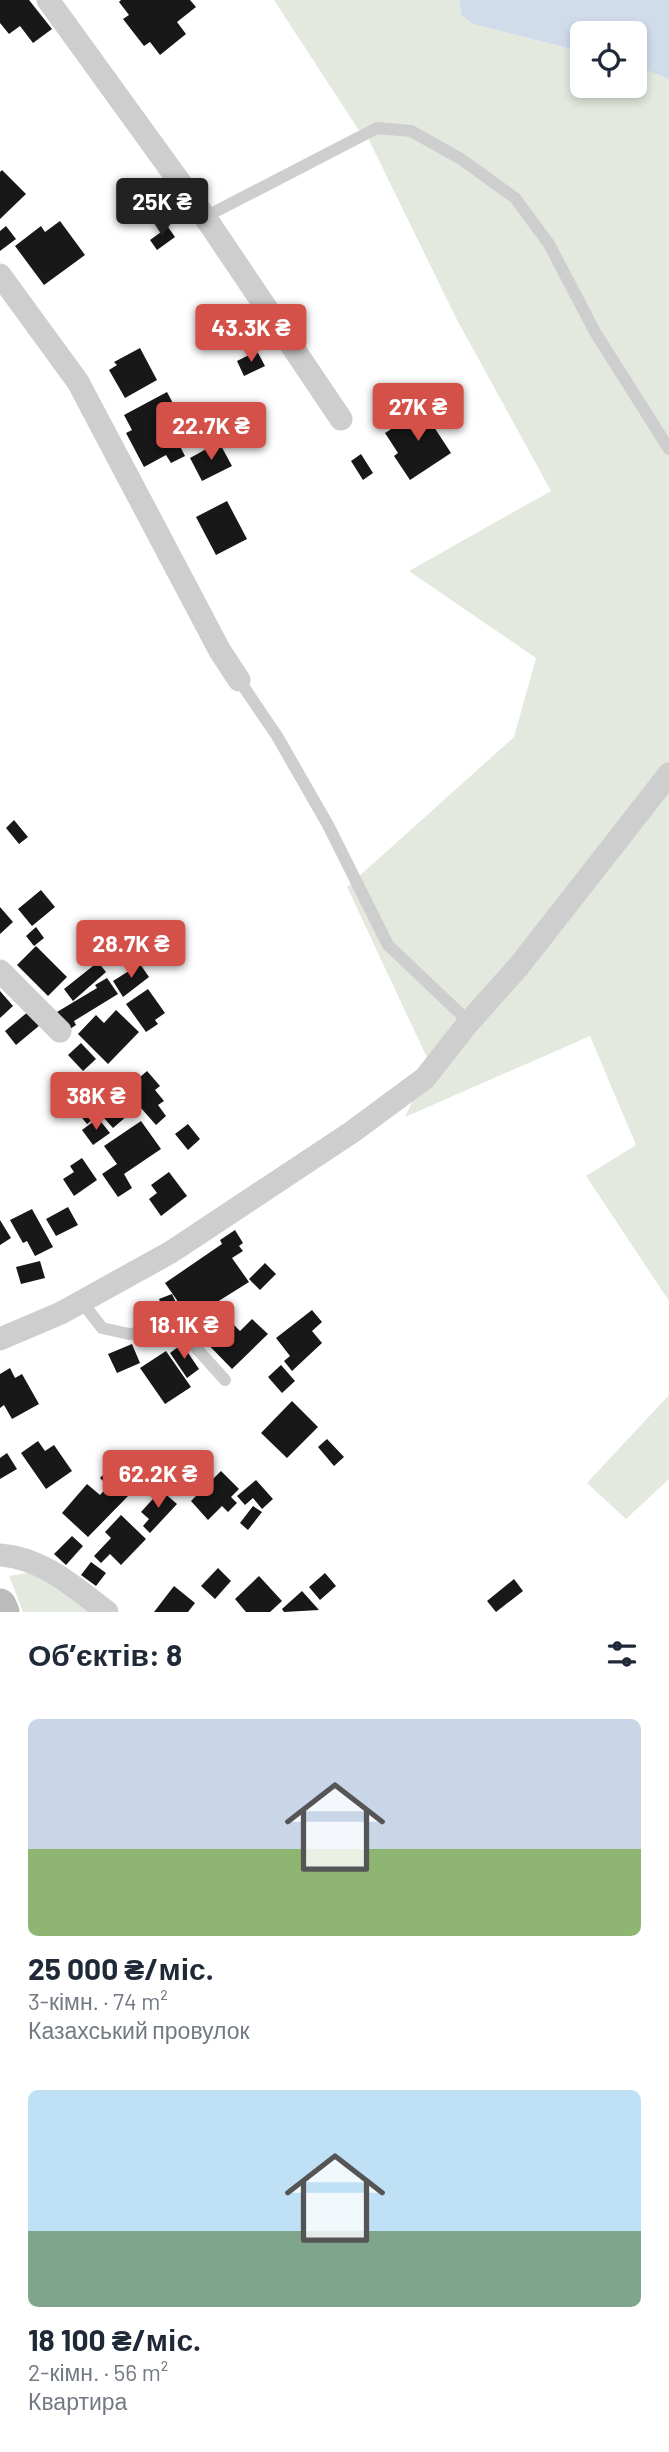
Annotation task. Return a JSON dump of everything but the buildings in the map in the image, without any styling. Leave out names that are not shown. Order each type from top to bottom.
[{"type":"street","points":[[48,0],[205,217],[341,419]]},
{"type":"street","points":[[0,275],[78,383],[219,651],[239,680]]},
{"type":"street","points":[[0,1339],[82,1301],[171,1252],[352,1132],[425,1078],[469,1022],[520,966],[669,774]]},
{"type":"street","points":[[0,971],[60,1031]]},
{"type":"street","points":[[0,1555],[16,1556],[48,1568],[107,1612]]},
{"type":"street","points":[[0,1605],[3,1612]]},
{"type":"lane","points":[[205,217],[377,128],[411,131],[461,159],[515,198],[549,244],[595,332],[669,449]]},
{"type":"lane","points":[[239,680],[277,736],[328,825],[388,945],[469,1022]]},
{"type":"lane","points":[[82,1301],[102,1328],[129,1334],[180,1330],[225,1380]]},
{"type":"shaded area","points":[[274,0],[459,0],[461,15],[473,24],[570,49],[570,98],[647,98],[647,71],[669,79],[669,1301],[586,1176],[636,1145],[590,1036],[405,1117],[430,1064],[347,887],[514,737],[536,658],[409,571],[551,491],[456,318],[369,140],[358,129]]},
{"type":"shaded area","points":[[669,1395],[669,1479],[626,1519],[587,1483]]},
{"type":"shaded area","points":[[34,1572],[92,1612],[23,1612],[9,1576]]},
{"type":"water","points":[[459,0],[669,0],[669,79],[647,71],[647,21],[570,21],[570,49],[473,24],[461,15]]}]
